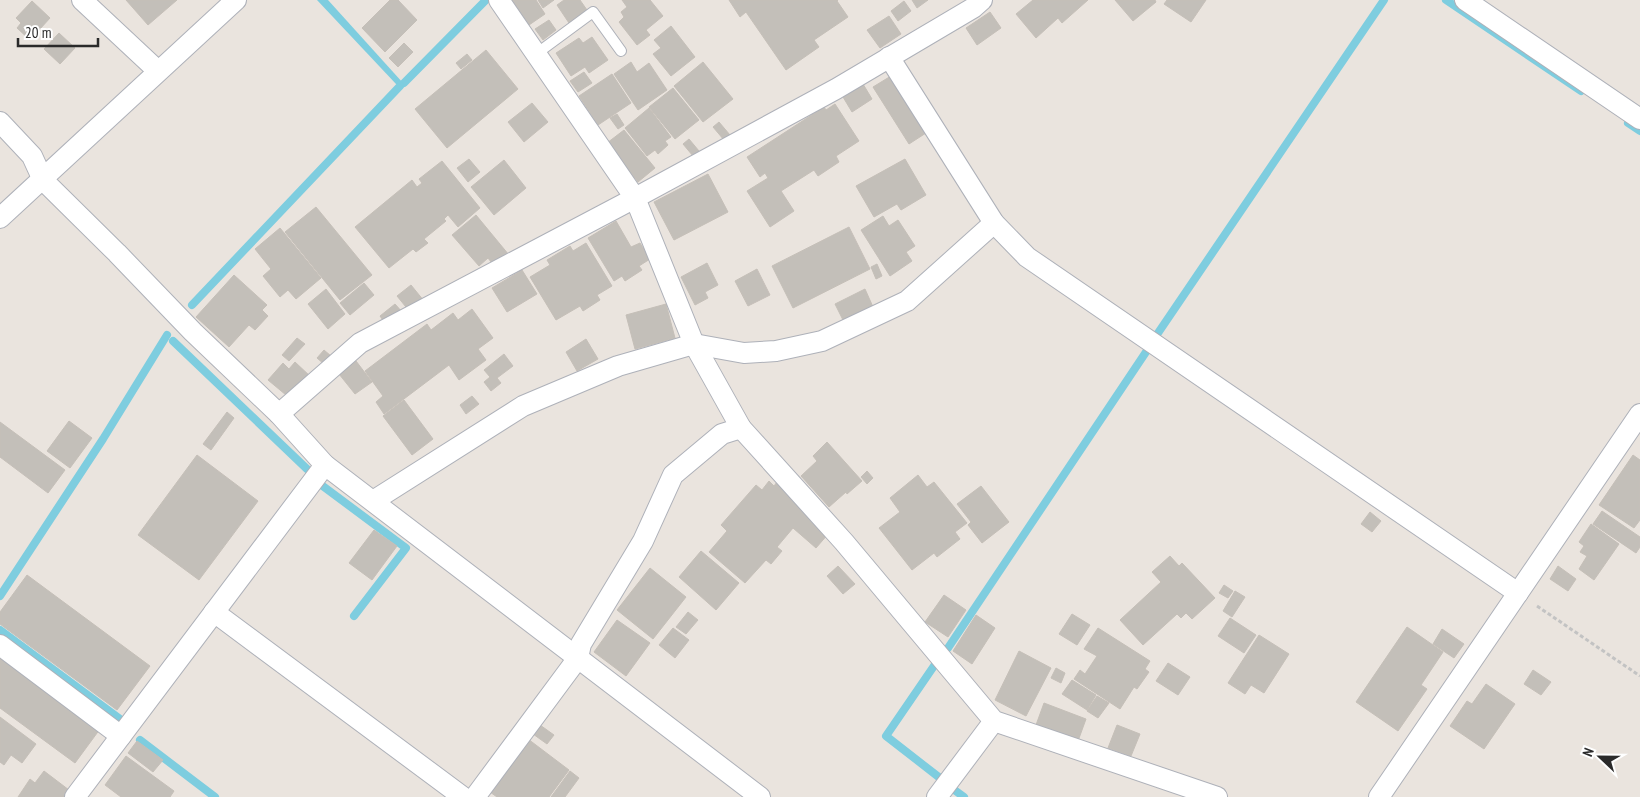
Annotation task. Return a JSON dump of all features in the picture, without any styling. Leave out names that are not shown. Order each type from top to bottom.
[{"type":"street","points":[[0,218],[236,0]]},
{"type":"street","points":[[498,0],[635,198],[694,344],[741,428],[844,542],[994,721],[1217,797]]},
{"type":"street","points":[[279,414],[360,343],[635,198],[836,89],[973,8],[982,0]]},
{"type":"street","points":[[1465,0],[1640,119]]},
{"type":"street","points":[[92,3],[158,71]]},
{"type":"street","points":[[889,57],[994,223],[1027,257],[1518,593]]},
{"type":"street","points":[[0,122],[32,156],[43,180],[193,332],[279,414],[325,465],[760,797]]},
{"type":"street","points":[[373,501],[523,406],[618,366],[694,344],[744,353],[776,351],[822,341],[907,302],[994,223]]},
{"type":"street","points":[[1379,797],[1640,414]]},
{"type":"street","points":[[475,797],[578,658],[581,644],[644,541],[673,475],[722,434],[741,428]]},
{"type":"street","points":[[75,797],[325,465]]},
{"type":"street","points":[[214,612],[463,797]]},
{"type":"street","points":[[0,645],[121,736]]},
{"type":"street","points":[[937,797],[994,721]]},
{"type":"lane","points":[[536,54],[593,12],[621,51]]},
{"type":"path","points":[[1518,593],[1640,676]]},
{"type":"water","points":[[317,0],[328,0],[403,83],[400,86],[396,84]]},
{"type":"building","points":[[126,0],[177,0],[148,25]]},
{"type":"building","points":[[390,0],[398,0],[417,20],[385,52],[362,28]]},
{"type":"building","points":[[512,0],[536,0],[545,14],[529,25]]},
{"type":"building","points":[[538,0],[554,0],[543,8]]},
{"type":"building","points":[[564,0],[580,0],[587,10],[569,23],[557,5]]},
{"type":"building","points":[[622,0],[650,0],[663,16],[646,30],[650,35],[637,45],[619,22],[624,17],[621,12],[627,7]]},
{"type":"building","points":[[729,0],[838,0],[848,17],[814,40],[819,47],[786,70],[746,12],[740,17]]},
{"type":"building","points":[[912,0],[928,0],[917,8]]},
{"type":"building","points":[[1033,0],[1088,0],[1062,23],[1058,18],[1036,38],[1016,14]]},
{"type":"building","points":[[1115,0],[1155,0],[1156,2],[1133,21]]},
{"type":"building","points":[[1167,0],[1206,0],[1191,22],[1164,4]]},
{"type":"building","points":[[32,1],[50,18],[30,40],[17,28],[21,23],[16,18]]},
{"type":"building","points":[[904,1],[911,11],[898,21],[891,11]]},
{"type":"building","points":[[990,12],[1001,28],[977,45],[966,28]]},
{"type":"building","points":[[889,16],[901,34],[880,48],[867,30]]},
{"type":"building","points":[[549,20],[556,30],[543,40],[535,29]]},
{"type":"building","points":[[671,26],[695,57],[671,76],[653,54],[661,48],[654,40]]},
{"type":"building","points":[[59,33],[75,48],[60,64],[44,49]]},
{"type":"building","points":[[592,37],[608,60],[589,73],[585,67],[571,76],[556,53],[579,38],[583,43]]},
{"type":"building","points":[[404,43],[413,52],[398,67],[389,58]]},
{"type":"building","points":[[486,50],[518,89],[447,148],[415,109]]},
{"type":"building","points":[[467,54],[472,60],[461,69],[456,63]]},
{"type":"building","points":[[631,62],[637,72],[649,63],[667,90],[638,110],[614,74]]},
{"type":"building","points":[[703,62],[733,99],[703,122],[674,86]]},
{"type":"building","points":[[584,72],[592,83],[578,92],[570,81]]},
{"type":"building","points":[[612,74],[631,103],[598,125],[579,96]]},
{"type":"building","points":[[891,76],[926,133],[909,144],[873,87]]},
{"type":"building","points":[[863,84],[872,99],[852,112],[843,97]]},
{"type":"building","points":[[673,88],[699,120],[675,139],[649,107]]},
{"type":"building","points":[[532,103],[548,122],[524,142],[508,122]]},
{"type":"building","points":[[835,104],[859,141],[836,156],[839,162],[818,176],[814,170],[781,191],[794,211],[770,227],[747,191],[768,178],[765,173],[760,177],[747,157],[824,107],[826,110]]},
{"type":"building","points":[[649,108],[671,137],[665,141],[668,145],[658,154],[655,150],[647,156],[625,128]]},
{"type":"building","points":[[617,114],[624,125],[618,129],[610,118]]},
{"type":"building","points":[[719,122],[730,135],[724,140],[713,127]]},
{"type":"building","points":[[624,130],[655,168],[638,182],[607,143]]},
{"type":"building","points":[[689,139],[699,151],[693,156],[683,144]]},
{"type":"building","points":[[469,159],[480,172],[468,182],[457,168]]},
{"type":"building","points":[[905,159],[926,195],[901,210],[897,204],[874,217],[856,186]]},
{"type":"building","points":[[504,160],[526,188],[494,215],[471,187]]},
{"type":"building","points":[[442,161],[480,208],[458,227],[448,215],[444,219],[446,221],[424,239],[428,243],[416,252],[413,249],[389,268],[355,227],[412,180],[417,187],[422,183],[419,179]]},
{"type":"building","points":[[708,174],[728,212],[674,240],[654,202]]},
{"type":"building","points":[[316,207],[372,275],[340,300],[285,232]]},
{"type":"building","points":[[476,215],[509,255],[495,267],[488,258],[479,266],[452,235]]},
{"type":"building","points":[[883,216],[889,226],[898,220],[915,246],[906,252],[912,261],[890,276],[861,230]]},
{"type":"building","points":[[616,221],[631,247],[640,243],[650,259],[639,266],[642,270],[625,281],[622,276],[614,281],[588,238]]},
{"type":"building","points":[[849,227],[870,269],[793,308],[772,266]]},
{"type":"building","points":[[280,228],[321,278],[296,299],[288,290],[280,297],[263,276],[271,269],[255,249]]},
{"type":"building","points":[[586,243],[612,286],[597,295],[600,300],[583,311],[580,306],[556,320],[530,277],[550,265],[547,260],[570,246],[573,251]]},
{"type":"building","points":[[707,263],[718,285],[705,292],[708,298],[695,305],[681,277]]},
{"type":"building","points":[[877,264],[882,276],[876,279],[871,267]]},
{"type":"building","points":[[757,269],[770,295],[748,306],[735,281]]},
{"type":"building","points":[[522,270],[537,294],[507,312],[492,288]]},
{"type":"building","points":[[234,275],[267,305],[262,310],[268,316],[255,330],[249,325],[229,347],[196,317]]},
{"type":"building","points":[[364,283],[374,295],[350,315],[340,303]]},
{"type":"building","points":[[411,285],[424,301],[410,312],[397,296]]},
{"type":"building","points":[[326,289],[345,314],[328,329],[308,304]]},
{"type":"building","points":[[865,289],[873,307],[844,322],[835,304]]},
{"type":"building","points":[[395,304],[403,313],[387,326],[380,316]]},
{"type":"building","points":[[666,304],[675,338],[635,349],[626,315]]},
{"type":"building","points":[[472,309],[493,338],[478,349],[486,360],[459,380],[449,365],[384,414],[376,402],[383,396],[365,371],[427,324],[431,330],[453,313],[458,320]]},
{"type":"building","points":[[297,338],[305,344],[289,361],[282,355]]},
{"type":"building","points":[[586,339],[598,359],[577,371],[566,352]]},
{"type":"building","points":[[324,350],[331,356],[324,364],[317,358]]},
{"type":"building","points":[[504,354],[513,366],[497,378],[501,383],[491,391],[484,382],[490,377],[484,370]]},
{"type":"building","points":[[356,361],[372,382],[355,394],[339,374]]},
{"type":"building","points":[[295,362],[311,377],[298,391],[294,387],[286,395],[268,380],[283,363],[289,369]]},
{"type":"building","points":[[472,396],[479,404],[466,414],[460,405]]},
{"type":"building","points":[[404,400],[433,439],[412,455],[383,416]]},
{"type":"building","points":[[227,412],[234,418],[211,450],[203,444]]},
{"type":"building","points":[[69,421],[92,438],[70,468],[47,451]]},
{"type":"building","points":[[0,422],[65,470],[48,493],[0,457]]},
{"type":"building","points":[[827,442],[862,481],[829,507],[801,476],[817,461],[813,456]]},
{"type":"building","points":[[197,455],[258,501],[199,580],[138,535]]},
{"type":"building","points":[[1633,455],[1640,460],[1640,520],[1634,528],[1599,505]]},
{"type":"building","points":[[867,471],[873,478],[867,484],[861,477]]},
{"type":"building","points":[[918,475],[927,487],[934,482],[967,523],[955,532],[960,539],[937,557],[934,553],[912,570],[879,528],[900,512],[890,498]]},
{"type":"building","points":[[769,481],[774,486],[777,482],[829,533],[816,548],[793,528],[777,547],[782,551],[771,564],[766,560],[745,583],[709,552],[727,531],[721,525],[756,485],[762,490]]},
{"type":"building","points":[[981,486],[1009,522],[982,543],[968,525],[971,522],[957,504]]},
{"type":"building","points":[[1602,511],[1640,537],[1640,547],[1636,553],[1593,524]]},
{"type":"building","points":[[1370,512],[1381,521],[1372,532],[1361,524]]},
{"type":"building","points":[[1591,524],[1619,544],[1594,580],[1579,569],[1587,556],[1580,552],[1584,546],[1579,542]]},
{"type":"building","points":[[374,530],[397,546],[372,580],[349,563]]},
{"type":"building","points":[[701,551],[739,583],[716,610],[679,577]]},
{"type":"building","points":[[1170,556],[1179,566],[1182,563],[1215,598],[1192,619],[1186,613],[1181,618],[1177,614],[1143,645],[1120,620],[1161,582],[1152,572]]},
{"type":"building","points":[[838,566],[855,584],[843,594],[827,576]]},
{"type":"building","points":[[1558,566],[1576,579],[1568,591],[1550,579]]},
{"type":"building","points":[[650,568],[686,597],[653,639],[617,610]]},
{"type":"building","points":[[27,575],[150,666],[117,710],[0,624],[0,612]]},
{"type":"building","points":[[1224,585],[1233,591],[1228,598],[1219,593]]},
{"type":"building","points":[[1235,591],[1245,597],[1232,617],[1223,611]]},
{"type":"building","points":[[944,595],[966,610],[948,637],[925,622]]},
{"type":"building","points":[[688,612],[698,620],[686,634],[676,627]]},
{"type":"building","points":[[1072,614],[1090,625],[1077,645],[1059,634]]},
{"type":"building","points":[[976,615],[995,628],[972,664],[953,651]]},
{"type":"building","points":[[1230,618],[1256,635],[1244,653],[1218,636]]},
{"type":"building","points":[[617,620],[650,643],[626,676],[594,652]]},
{"type":"building","points":[[1407,627],[1443,652],[1421,685],[1427,689],[1398,731],[1356,702]]},
{"type":"building","points":[[673,628],[689,640],[675,658],[659,645]]},
{"type":"building","points":[[1098,628],[1150,661],[1145,669],[1149,672],[1137,689],[1134,687],[1120,709],[1074,679],[1080,670],[1085,674],[1097,656],[1084,649]]},
{"type":"building","points":[[1442,629],[1464,644],[1454,658],[1433,644]]},
{"type":"building","points":[[1259,635],[1289,654],[1264,693],[1251,685],[1245,694],[1228,683]]},
{"type":"building","points":[[1019,651],[1051,668],[1026,716],[995,700]]},
{"type":"building","points":[[0,655],[100,729],[75,763],[0,708]]},
{"type":"building","points":[[1168,663],[1190,677],[1178,695],[1156,681]]},
{"type":"building","points":[[1056,668],[1065,673],[1061,683],[1051,678]]},
{"type":"building","points":[[1533,670],[1551,682],[1541,695],[1524,684]]},
{"type":"building","points":[[1072,680],[1096,695],[1087,710],[1062,694]]},
{"type":"building","points":[[1486,684],[1515,704],[1484,749],[1450,726],[1467,701],[1472,704]]},
{"type":"building","points":[[1097,696],[1109,703],[1098,718],[1087,711]]},
{"type":"building","points":[[1044,703],[1086,719],[1078,741],[1036,725]]},
{"type":"building","points":[[0,717],[36,744],[22,763],[11,755],[4,765],[0,762]]},
{"type":"building","points":[[540,725],[554,735],[547,744],[533,734]]},
{"type":"building","points":[[1117,725],[1140,734],[1131,756],[1108,748]]},
{"type":"building","points":[[528,739],[569,770],[549,797],[497,797],[490,792]]},
{"type":"building","points":[[137,741],[163,760],[153,772],[128,753]]},
{"type":"building","points":[[126,756],[174,791],[170,797],[121,797],[105,785]]},
{"type":"building","points":[[44,771],[69,790],[64,797],[18,797],[30,779],[35,783]]},
{"type":"building","points":[[570,771],[579,778],[565,797],[551,797]]},
{"type":"waterway","points":[[404,83],[486,0]]},
{"type":"waterway","points":[[1156,336],[1384,0]]},
{"type":"waterway","points":[[1446,0],[1581,91]]},
{"type":"waterway","points":[[192,305],[400,86]]},
{"type":"waterway","points":[[1628,123],[1640,131]]},
{"type":"waterway","points":[[0,596],[103,439],[167,335]]},
{"type":"waterway","points":[[173,341],[307,469]]},
{"type":"waterway","points":[[948,648],[1148,349]]},
{"type":"waterway","points":[[320,484],[406,548],[354,616]]},
{"type":"waterway","points":[[0,630],[120,719]]},
{"type":"waterway","points":[[936,663],[886,736],[940,778]]},
{"type":"waterway","points":[[140,740],[215,797]]},
{"type":"waterway","points":[[953,789],[964,797]]}]
